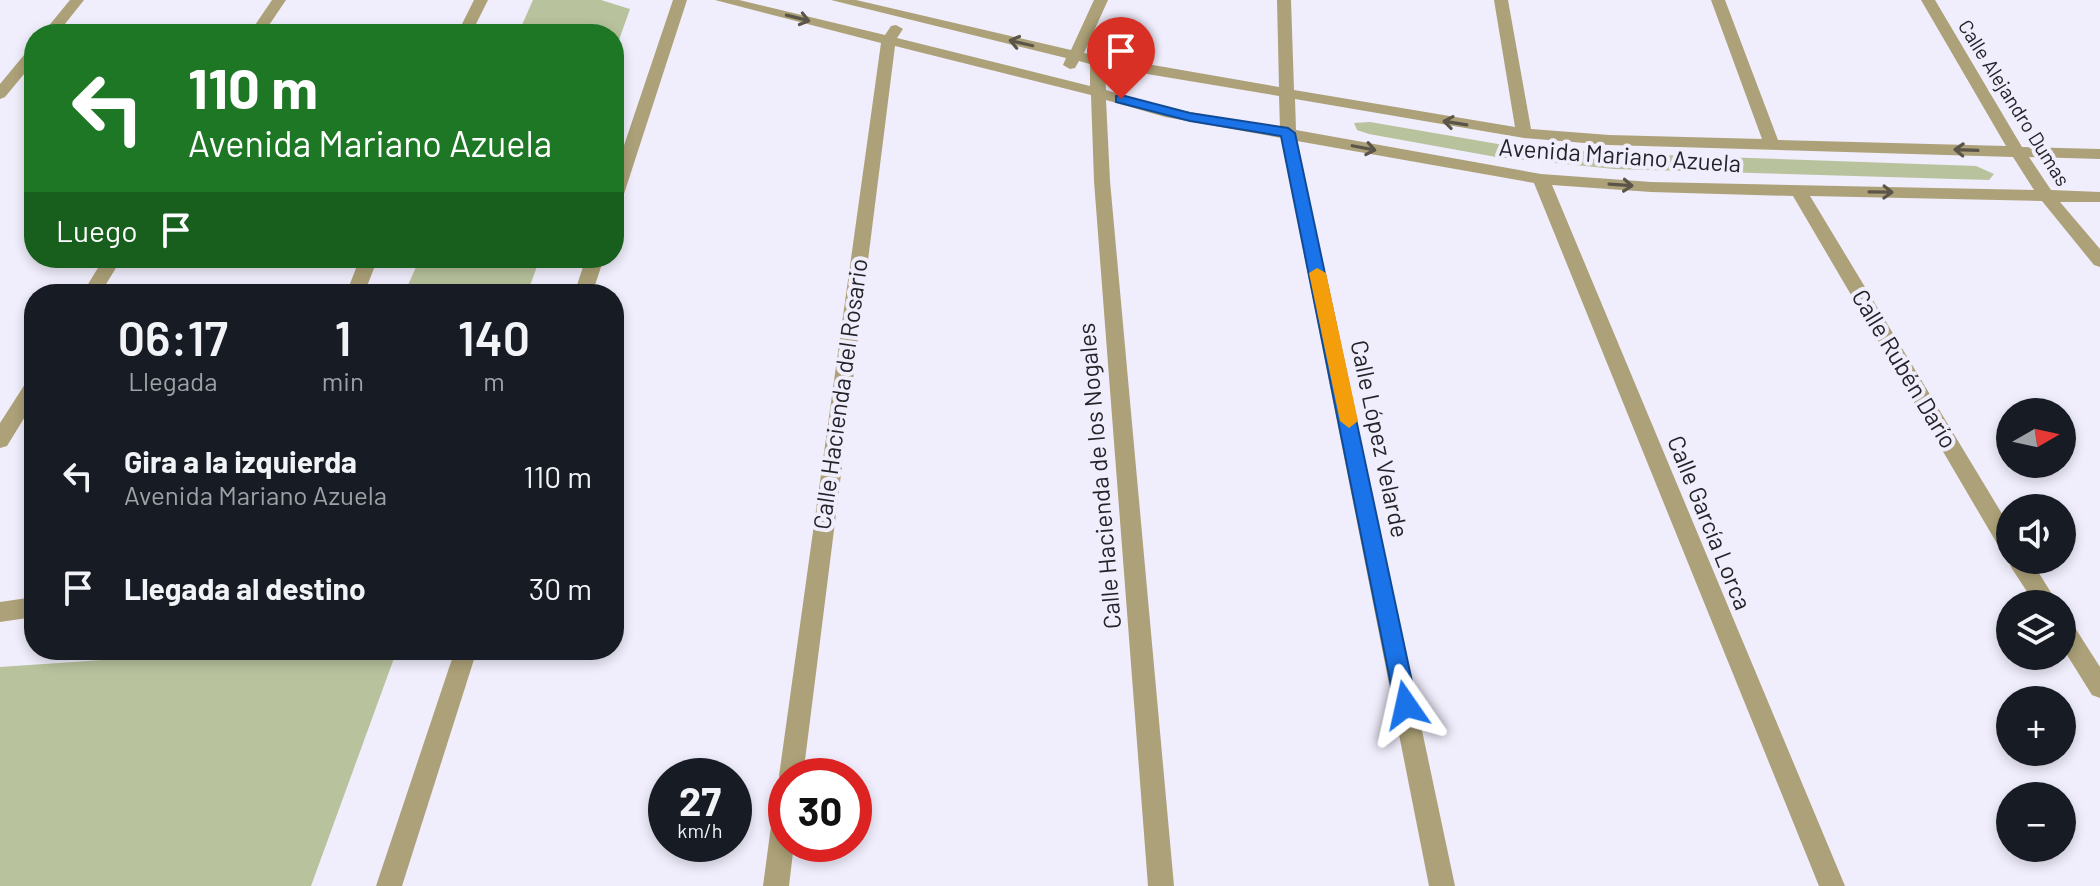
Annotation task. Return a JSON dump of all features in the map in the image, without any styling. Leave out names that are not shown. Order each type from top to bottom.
[{"type":"street","points":[[57,24],[77,0]]},
{"type":"street","points":[[263,24],[279,0]]},
{"type":"street","points":[[469,24],[481,0]]},
{"type":"street","points":[[624,170],[680,0]]},
{"type":"street","name":"Avenida Mariano Azuela","points":[[722,0],[1061,82],[1165,112],[1541,179],[1651,187],[2100,197]]},
{"type":"street","name":"Avenida Mariano Azuela","points":[[838,0],[1097,61],[1524,133],[1609,140],[2100,154]]},
{"type":"street","points":[[1061,82],[1101,0]]},
{"type":"street","name":"Calle López Velarde","points":[[1284,0],[1284,94],[1288,133],[1442,886]]},
{"type":"street","points":[[1501,0],[1524,133]]},
{"type":"street","points":[[1718,0],[1772,144]]},
{"type":"street","name":"Calle Alejandro Dumas","points":[[1928,0],[2017,151],[2046,195],[2100,261]]},
{"type":"street","name":"Calle Hacienda del Rosario","points":[[793,758],[889,40],[905,16]]},
{"type":"street","name":"Calle Hacienda de los Nogales","points":[[1097,61],[1096,92],[1161,886]]},
{"type":"street","points":[[0,94],[24,64]]},
{"type":"street","name":"Calle García Lorca","points":[[1541,179],[1832,886]]},
{"type":"street","name":"Calle Rubén Darío","points":[[1799,191],[1996,522]]},
{"type":"street","points":[[0,440],[24,402]]},
{"type":"street","points":[[0,612],[24,608]]},
{"type":"street","points":[[2076,649],[2100,687]]},
{"type":"street","points":[[389,886],[463,660]]},
{"type":"street","points":[[776,886],[779,862]]},
{"type":"green space","points":[[533,0],[601,0],[630,9],[624,26],[522,24]]},
{"type":"green space","points":[[1370,122],[1498,144],[1606,153],[1976,166],[1994,174],[1989,180],[1614,169],[1496,157],[1369,134],[1357,130],[1354,123]]},
{"type":"green space","points":[[416,268],[536,268],[531,284],[408,284]]},
{"type":"green space","points":[[102,660],[393,660],[311,886],[0,886],[0,667]]},
{"type":"slow traffic","points":[[1317,273],[1349,421]]},
{"type":"route","points":[[1121,99],[1165,112],[1288,133],[1406,705]]}]
